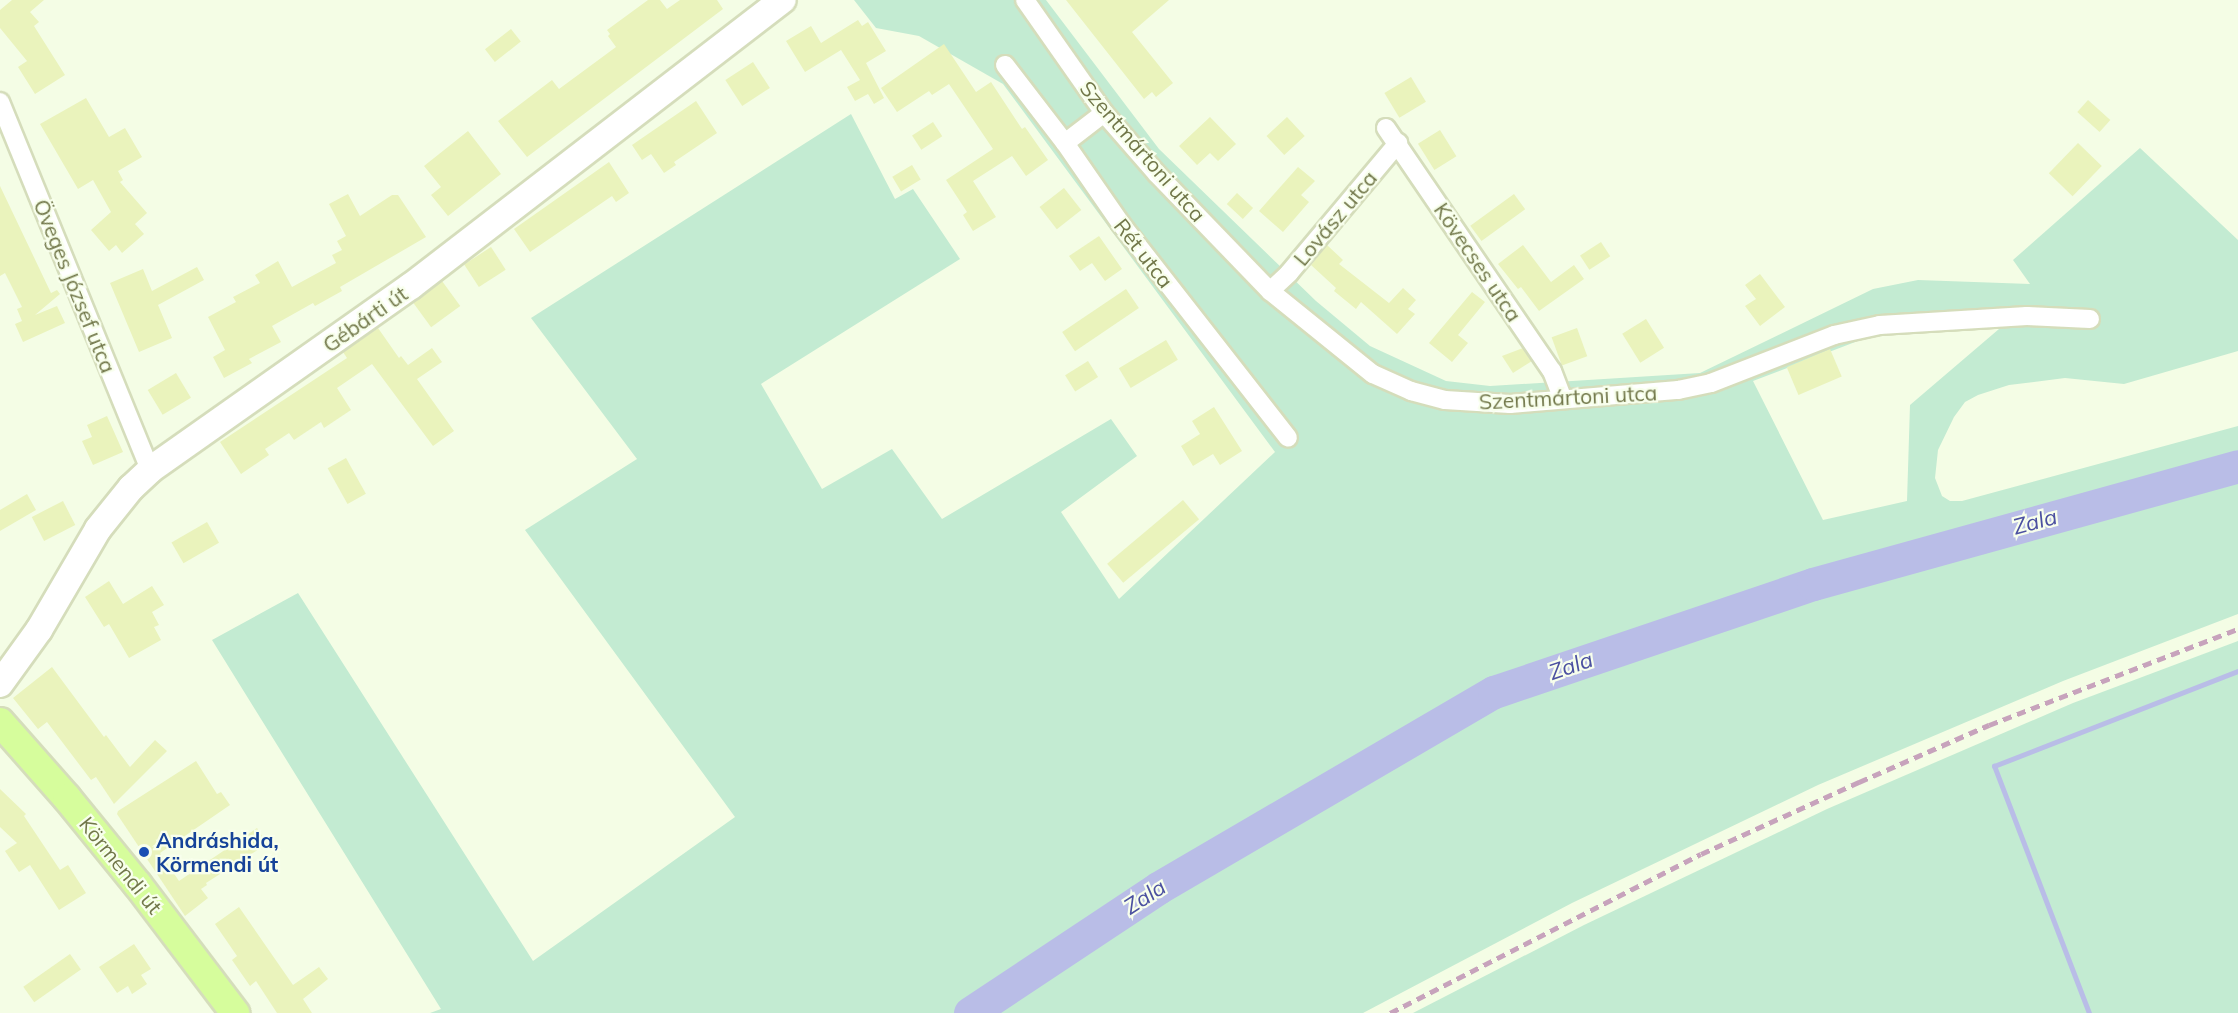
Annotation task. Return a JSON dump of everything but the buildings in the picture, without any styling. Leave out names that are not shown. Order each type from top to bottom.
[{"type":"main road","name":"Gébárti út","points":[[0,684],[39,630],[98,529],[131,488],[150,470],[448,259],[783,0]]},
{"type":"main road","name":"Körmendi út","points":[[2,727],[138,885],[235,1013]]},
{"type":"street","name":"Szentmártoni utca","points":[[1025,0],[1104,113],[1156,174],[1270,291],[1373,374],[1411,391],[1445,400],[1509,404],[1678,390],[1711,383],[1834,335],[1880,325],[2027,316],[2090,319]]},
{"type":"street","name":"Rét utca","points":[[1005,65],[1065,143],[1121,224],[1288,438]]},
{"type":"street","name":"Öveges József utca","points":[[0,102],[150,470]]},
{"type":"street","points":[[1065,143],[1104,113]]},
{"type":"street","name":"Kövecses utca","points":[[1386,128],[1552,371],[1563,399]]},
{"type":"street","name":"Lovász utca","points":[[1270,291],[1289,273],[1398,143]]},
{"type":"green space","points":[[854,0],[1046,0],[1159,149],[1316,301],[1370,346],[1446,381],[1490,386],[1700,373],[1873,289],[1918,280],[2030,284],[2013,260],[2140,148],[2238,240],[2238,351],[2124,384],[2065,378],[2009,385],[1978,395],[1965,402],[1954,417],[1938,450],[1935,478],[1942,496],[1950,501],[1962,501],[2238,426],[2238,614],[2063,681],[1818,785],[1572,903],[1363,1013],[430,1013],[441,1009],[212,640],[298,593],[533,961],[735,817],[525,530],[637,459],[531,318],[851,114],[895,199],[913,189],[960,259],[761,384],[822,489],[892,449],[942,519],[1111,419],[1137,456],[1061,512],[1119,599],[1275,452],[1003,84],[919,36],[876,28]],"holes":[[[2006,323],[1910,405],[1907,501],[1823,520],[1753,381],[1884,331]]]},
{"type":"green space","points":[[2238,641],[2238,1013],[1413,1013],[1584,925],[1827,809],[2073,703]]},
{"type":"waterway","name":"Zala","points":[[970,1013],[1158,888],[1494,692],[1813,584],[2238,466]]},
{"type":"waterway","points":[[2089,1013],[1994,766],[2238,671]]},
{"type":"railway","points":[[1390,1013],[1701,854],[1859,782],[1989,725],[2238,629]]},
{"type":"place","name":"Andráshida, Körmendi út","points":[[144,852]]}]
